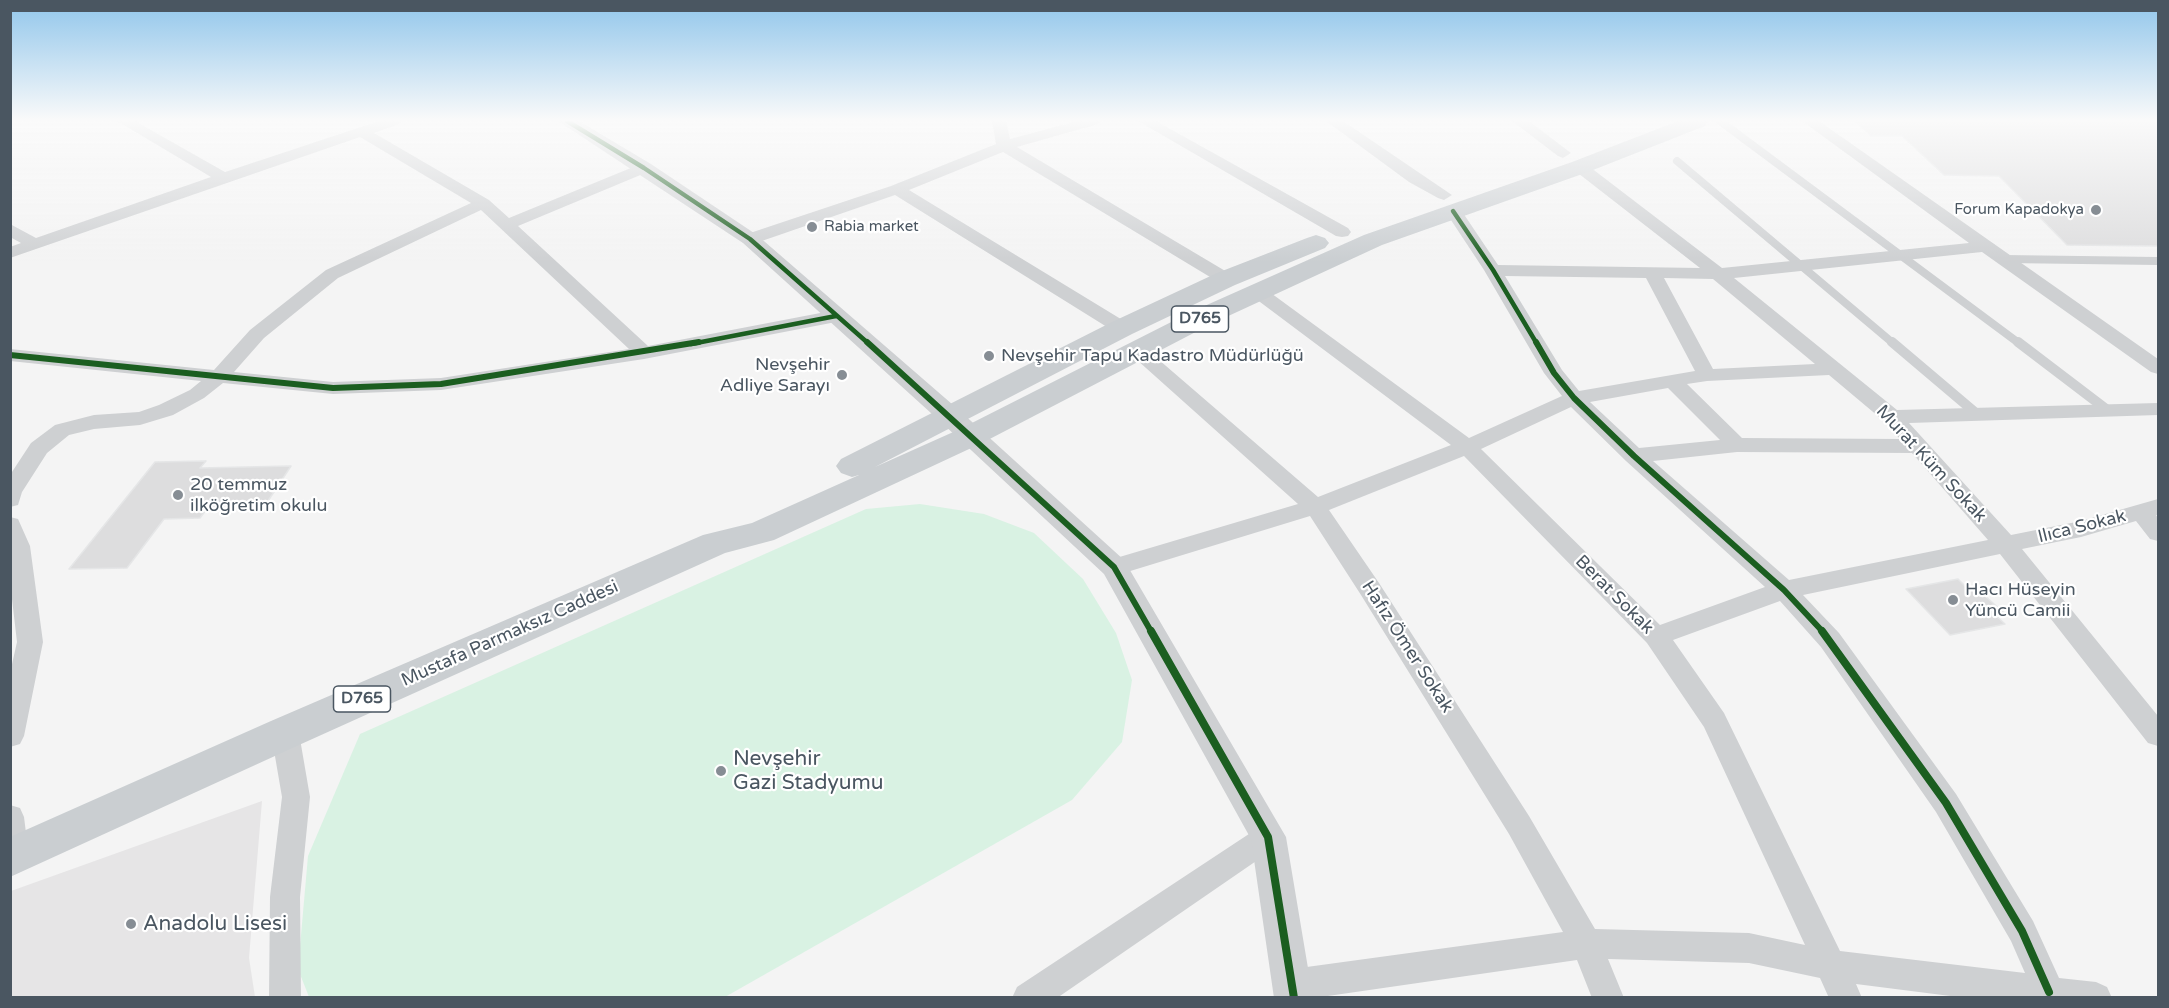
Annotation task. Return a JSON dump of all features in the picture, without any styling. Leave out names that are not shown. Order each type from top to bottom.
[{"type":"main road","name":"Mustafa Parmaksız Caddesi","points":[[716,544],[752,515],[951,417],[1122,328],[1226,279],[1342,232],[1448,203],[1548,168]]},
{"type":"main road","name":"Mustafa Parmaksız Caddesi","points":[[12,857],[285,733],[716,544],[762,532],[971,436],[1137,351],[1448,203]]},
{"type":"street","points":[[207,168],[224,178]]},
{"type":"street","points":[[10,253],[255,168]]},
{"type":"street","points":[[424,168],[483,203],[644,353]]},
{"type":"street","points":[[507,225],[644,168]]},
{"type":"street","points":[[644,168],[750,240],[951,417],[1114,567],[1268,837],[1293,991],[1586,944],[1749,948],[1830,964],[2096,998]]},
{"type":"street","points":[[750,240],[897,189],[949,168]]},
{"type":"street","points":[[1041,168],[1226,279]]},
{"type":"street","points":[[1228,168],[1342,232]]},
{"type":"street","points":[[1400,168],[1448,203],[1493,270],[1554,373],[1574,399],[1784,590],[1830,640],[1946,803],[2022,931],[2049,992]]},
{"type":"street","name":"Murat Küm Sokak","points":[[1581,168],[1718,274],[1892,417],[2005,544],[2158,735]]},
{"type":"street","points":[[1875,168],[2158,368]]},
{"type":"street","points":[[897,189],[1122,328]]},
{"type":"street","points":[[10,500],[11,492],[39,448],[62,430],[94,422],[140,418],[166,410],[197,394],[219,376],[257,334],[332,274],[483,203]]},
{"type":"street","points":[[10,229],[35,245]]},
{"type":"street","points":[[1493,270],[1718,274],[1986,246]]},
{"type":"street","points":[[1652,273],[1707,375]]},
{"type":"street","name":"Berat Sokak","points":[[1258,292],[1467,447],[1656,636],[1715,721],[1846,998]]},
{"type":"street","points":[[10,355],[333,388],[441,384],[644,353],[836,316]]},
{"type":"street","name":"Hafız Ömer Sokak","points":[[1137,351],[1315,507],[1513,815],[1586,944],[1608,998]]},
{"type":"street","points":[[1114,567],[1315,507],[1467,447],[1574,399],[1707,375],[1831,369]]},
{"type":"street","points":[[1672,381],[1737,445]]},
{"type":"street","points":[[1892,417],[2158,409]]},
{"type":"street","points":[[1634,456],[1737,445],[1919,446]]},
{"type":"street","points":[[2150,510],[2158,533]]},
{"type":"street","name":"Ilıca Sokak","points":[[1656,636],[1784,590],[2081,529],[2150,510]]},
{"type":"street","points":[[10,525],[18,546],[30,642],[10,736]]},
{"type":"street","points":[[285,733],[296,797],[285,897],[285,998]]},
{"type":"street","points":[[10,817],[12,857]]},
{"type":"street","points":[[1028,998],[1268,837]]},
{"type":"lane","points":[[1685,168],[1977,414]]},
{"type":"lane","points":[[1784,168],[2106,409]]},
{"type":"lane","points":[[2005,259],[2158,261]]},
{"type":"shaded area","name":"Anadolu Lisesi","points":[[262,801],[249,958],[255,997],[11,997],[11,891]]},
{"type":"green space","name":"Nevşehir Gazi Stadyumu","points":[[920,504],[984,514],[1034,533],[1083,579],[1116,633],[1132,680],[1122,742],[1072,800],[725,997],[309,997],[298,969],[308,856],[360,734],[866,509]]},
{"type":"building","points":[[1937,168],[2157,168],[2158,246],[2067,245],[1999,176],[1944,175]]},
{"type":"building","points":[[206,461],[200,468],[291,466],[266,504],[209,506],[200,518],[164,519],[127,568],[69,569],[155,462]]},
{"type":"building","name":"Hacı Hüseyin Yüncü Camii","points":[[1958,579],[1967,588],[1975,587],[2003,612],[1992,612],[2005,624],[1950,635],[1906,589]]},
{"type":"cycle path","points":[[644,168],[750,239],[951,417],[1114,567],[1268,837],[1294,998]]},
{"type":"cycle path","points":[[1453,211],[1493,270],[1554,373],[1574,398],[1634,456],[1784,590],[1830,640],[1946,803],[2022,931],[2049,992]]},
{"type":"cycle path","points":[[10,355],[333,388],[441,384],[644,353],[836,316]]},
{"type":"place","name":"Forum Kapadokya","points":[[2096,210]]},
{"type":"place","name":"Rabia market","points":[[812,227]]},
{"type":"place","name":"Nevşehir Tapu Kadastro Müdürlüğü","points":[[989,356]]},
{"type":"place","name":"Nevşehir Adliye Sarayı","points":[[842,375]]},
{"type":"place","name":"20 temmuz ilköğretim okulu","points":[[178,495]]},
{"type":"place","name":"Hacı Hüseyin Yüncü Camii","points":[[1953,600]]},
{"type":"place","name":"Nevşehir Gazi Stadyumu","points":[[721,771]]},
{"type":"place","name":"Anadolu Lisesi","points":[[131,924]]}]
